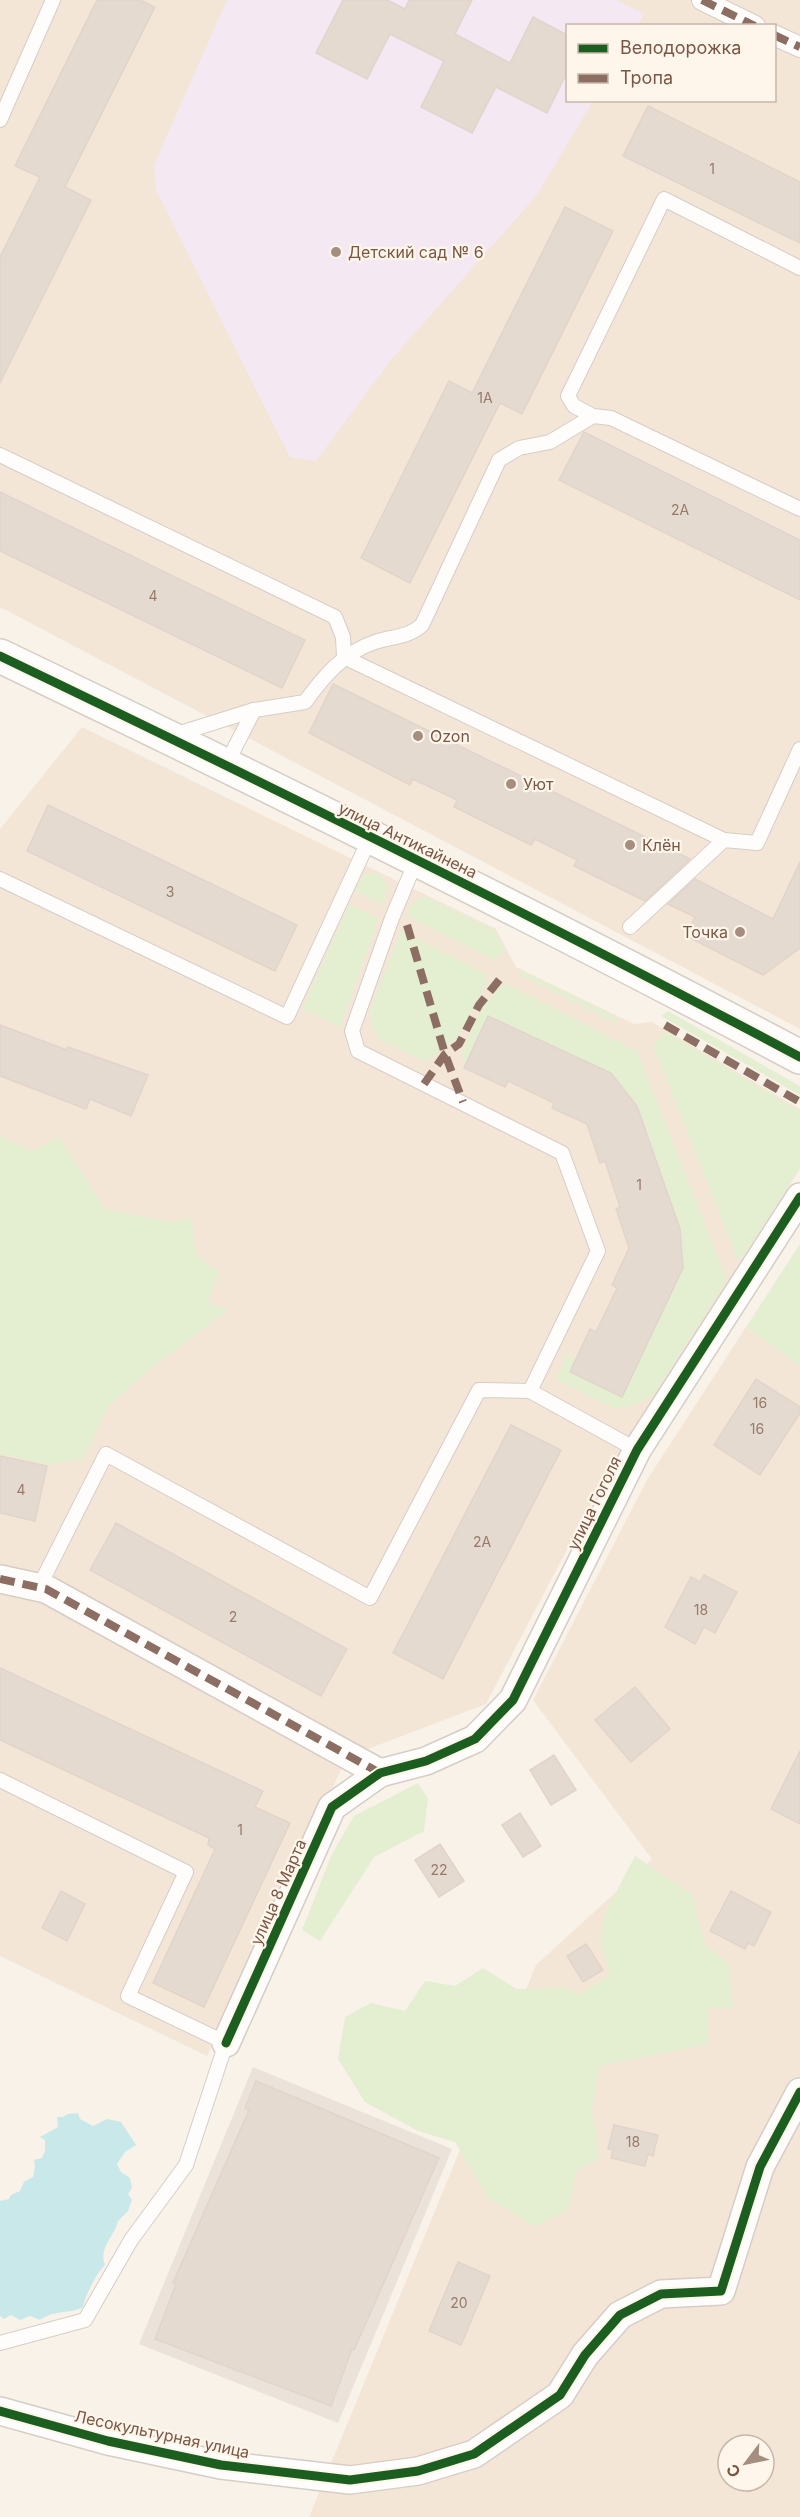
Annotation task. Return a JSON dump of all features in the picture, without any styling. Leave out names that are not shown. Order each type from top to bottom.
[{"type":"street","points":[[702,0],[751,24]]},
{"type":"street","points":[[776,36],[800,47]]},
{"type":"street","name":"улица Антикайнена","points":[[0,656],[226,765],[602,952],[800,1057]]},
{"type":"street","name":"улица Гоголя","points":[[380,1773],[426,1761],[476,1739],[513,1700],[637,1450],[800,1197]]},
{"type":"street","points":[[0,1579],[46,1589],[380,1773]]},
{"type":"street","name":"улица 8 Марта","points":[[226,2043],[332,1807],[380,1773]]},
{"type":"street","name":"Лесокультурная улица","points":[[0,2412],[108,2441],[221,2465],[350,2480],[418,2471],[474,2454],[560,2396],[585,2355],[620,2315],[661,2294],[721,2291],[760,2167],[800,2092]]},
{"type":"lane","points":[[0,120],[53,0]]},
{"type":"lane","points":[[800,268],[664,199],[568,396],[574,406],[593,416],[611,418],[800,509]]},
{"type":"lane","points":[[169,737],[254,710],[305,702],[323,678],[344,657],[376,642],[413,633],[422,625],[499,460],[519,448],[550,442],[593,416]]},
{"type":"lane","points":[[0,455],[335,617],[343,637],[344,657]]},
{"type":"lane","points":[[344,657],[724,840],[757,843],[800,749]]},
{"type":"lane","points":[[226,765],[254,710]]},
{"type":"lane","points":[[0,879],[287,1017],[370,838]]},
{"type":"lane","points":[[630,927],[724,840]]},
{"type":"lane","points":[[416,861],[392,918],[352,1031],[358,1051],[375,1061],[562,1153],[598,1251],[530,1391]]},
{"type":"lane","points":[[39,1587],[105,1454],[370,1598],[479,1390],[530,1391],[637,1450]]},
{"type":"lane","points":[[0,1780],[186,1872],[128,1996],[226,2043],[186,2165],[131,2240],[85,2320],[0,2343]]},
{"type":"shaded area","points":[[0,0],[800,0],[800,1029],[0,607]]},
{"type":"shaded area","name":"Детский сад № 6","points":[[227,0],[616,0],[644,14],[638,24],[566,24],[566,102],[592,102],[536,196],[390,361],[316,461],[290,457],[156,190],[154,165]]},
{"type":"shaded area","points":[[82,727],[496,929],[516,967],[634,1024],[652,1022],[800,1109],[800,1168],[614,1460],[486,1704],[347,1757],[207,2056],[0,1956],[0,829]]},
{"type":"shaded area","points":[[746,1327],[800,1366],[800,2517],[309,2517],[536,1965],[652,1859],[533,1700],[647,1480]]},
{"type":"shaded area","points":[[253,2067],[452,2149],[338,2423],[139,2344]]},
{"type":"green space","points":[[367,873],[379,874],[385,882],[387,892],[383,904],[355,892],[362,877]]},
{"type":"green space","points":[[424,896],[494,930],[505,950],[495,960],[407,916],[409,907]]},
{"type":"green space","points":[[349,904],[379,919],[340,1027],[302,1009]]},
{"type":"green space","points":[[401,931],[485,973],[487,982],[457,1039],[426,1062],[380,1040],[372,1025],[370,1010]]},
{"type":"green space","points":[[523,971],[618,1018],[618,1024],[519,974]]},
{"type":"green space","points":[[504,983],[637,1051],[727,1280],[654,1395],[634,1405],[616,1409],[556,1379],[567,1355],[576,1359],[570,1372],[622,1397],[683,1269],[679,1229],[637,1106],[611,1073],[488,1016],[464,1068],[462,1052],[482,1006]]},
{"type":"green space","points":[[668,1011],[800,1086],[800,1095],[661,1016]]},
{"type":"green space","points":[[666,1032],[800,1111],[800,1169],[739,1262],[653,1045]]},
{"type":"green space","points":[[0,1136],[33,1151],[59,1136],[105,1209],[173,1222],[192,1218],[195,1254],[219,1272],[208,1302],[228,1310],[153,1367],[108,1406],[84,1459],[48,1464],[0,1454]]},
{"type":"green space","points":[[800,1244],[800,1366],[746,1327]]},
{"type":"green space","points":[[418,1783],[428,1799],[424,1831],[374,1857],[320,1941],[302,1930],[332,1854],[354,1816]]},
{"type":"green space","points":[[635,1856],[693,1895],[704,1944],[729,1964],[733,2008],[707,2008],[708,2044],[599,2066],[592,2109],[599,2158],[576,2172],[569,2209],[535,2227],[488,2198],[455,2142],[418,2131],[365,2102],[338,2059],[345,2017],[371,2003],[405,2011],[425,1981],[455,1986],[483,1968],[517,1989],[561,1987],[580,1994],[610,1975],[600,1942],[605,1913]]},
{"type":"water","points":[[78,2113],[80,2119],[93,2126],[107,2119],[121,2122],[136,2145],[125,2152],[117,2164],[121,2172],[130,2178],[132,2188],[128,2194],[132,2200],[128,2211],[118,2221],[105,2247],[103,2259],[105,2265],[92,2284],[83,2307],[52,2314],[40,2320],[30,2316],[20,2320],[11,2315],[4,2319],[0,2316],[0,2201],[9,2199],[11,2195],[20,2191],[24,2182],[33,2177],[34,2160],[42,2158],[45,2151],[45,2140],[40,2137],[58,2127],[57,2117]]},
{"type":"building","points":[[97,0],[140,0],[155,7],[65,187],[91,200],[0,383],[0,257],[40,177],[15,166]]},
{"type":"building","points":[[343,0],[387,0],[405,9],[409,0],[472,0],[455,34],[510,63],[533,17],[566,34],[566,74],[547,113],[496,87],[472,133],[421,107],[444,61],[390,34],[367,79],[316,53]]},
{"type":"building","points":[[648,106],[800,182],[800,243],[623,156]]},
{"type":"building","points":[[565,207],[613,231],[522,414],[500,403],[410,583],[361,558],[449,381],[472,393]]},
{"type":"building","points":[[584,432],[800,540],[800,600],[559,480]]},
{"type":"building","points":[[0,492],[305,640],[282,688],[0,551]]},
{"type":"building","points":[[333,684],[690,859],[645,901],[574,866],[577,860],[535,839],[531,845],[454,807],[457,800],[413,779],[410,785],[309,733]]},
{"type":"building","points":[[48,805],[297,925],[275,971],[27,851]]},
{"type":"building","name":"Точка","points":[[800,862],[800,948],[763,975],[686,936],[695,917],[668,904],[695,879],[773,919]]},
{"type":"building","points":[[488,1016],[611,1073],[637,1106],[680,1229],[683,1268],[622,1397],[570,1372],[590,1329],[596,1332],[617,1288],[612,1285],[629,1248],[616,1209],[620,1207],[605,1161],[600,1163],[587,1124],[552,1108],[554,1103],[508,1081],[505,1087],[464,1068]]},
{"type":"building","points":[[0,1025],[67,1050],[68,1047],[148,1075],[131,1116],[90,1099],[86,1109],[0,1076]]},
{"type":"building","points":[[756,1379],[800,1407],[800,1413],[760,1475],[714,1445]]},
{"type":"building","points":[[511,1425],[561,1450],[443,1679],[393,1653]]},
{"type":"building","points":[[0,1456],[47,1466],[35,1521],[0,1513]]},
{"type":"building","points":[[116,1523],[347,1649],[321,1696],[90,1570]]},
{"type":"building","points":[[704,1575],[737,1592],[715,1633],[704,1627],[695,1644],[665,1627],[691,1577],[700,1582]]},
{"type":"building","points":[[0,1668],[263,1791],[255,1807],[290,1823],[204,2007],[153,1983],[215,1849],[208,1845],[209,1838],[0,1740]]},
{"type":"building","points":[[635,1687],[670,1729],[631,1762],[595,1720]]},
{"type":"building","points":[[800,1751],[800,1824],[771,1809]]},
{"type":"building","points":[[554,1755],[576,1790],[551,1805],[530,1770]]},
{"type":"building","points":[[520,1813],[541,1846],[523,1857],[502,1825]]},
{"type":"building","points":[[440,1844],[464,1881],[439,1897],[415,1860]]},
{"type":"building","points":[[61,1891],[85,1904],[67,1941],[42,1928]]},
{"type":"building","points":[[731,1891],[771,1912],[754,1946],[748,1943],[745,1949],[710,1931]]},
{"type":"building","points":[[586,1944],[603,1970],[583,1982],[567,1956]]},
{"type":"building","points":[[256,2081],[439,2158],[354,2350],[352,2349],[331,2406],[155,2339],[176,2284],[173,2283],[249,2110],[245,2108]]},
{"type":"building","points":[[614,2125],[658,2135],[653,2156],[648,2154],[645,2166],[611,2158],[613,2150],[608,2149]]},
{"type":"building","points":[[458,2262],[490,2276],[461,2345],[429,2331]]},
{"type":"marked path","points":[[702,0],[751,24]]},
{"type":"marked path","points":[[776,36],[800,47]]},
{"type":"marked path","points":[[407,925],[445,1054],[463,1102]]},
{"type":"marked path","points":[[424,1084],[445,1054],[459,1044],[479,1005],[504,974]]},
{"type":"marked path","points":[[665,1025],[800,1102]]},
{"type":"marked path","points":[[0,1579],[46,1589],[380,1773]]},
{"type":"cycle path","points":[[0,656],[402,852],[800,1057]]},
{"type":"cycle path","points":[[226,2043],[332,1807],[380,1773],[426,1761],[475,1739],[513,1700],[637,1450],[800,1197]]},
{"type":"cycle path","points":[[0,2411],[108,2441],[221,2465],[350,2480],[418,2471],[474,2454],[560,2395],[585,2355],[620,2315],[661,2294],[721,2291],[760,2167],[800,2092]]},
{"type":"place","name":"Детский сад № 6","points":[[336,252]]},
{"type":"place","name":"Ozon","points":[[418,736]]},
{"type":"place","name":"Уют","points":[[511,784]]},
{"type":"place","name":"Клён","points":[[630,845]]},
{"type":"place","name":"Точка","points":[[740,932]]}]
